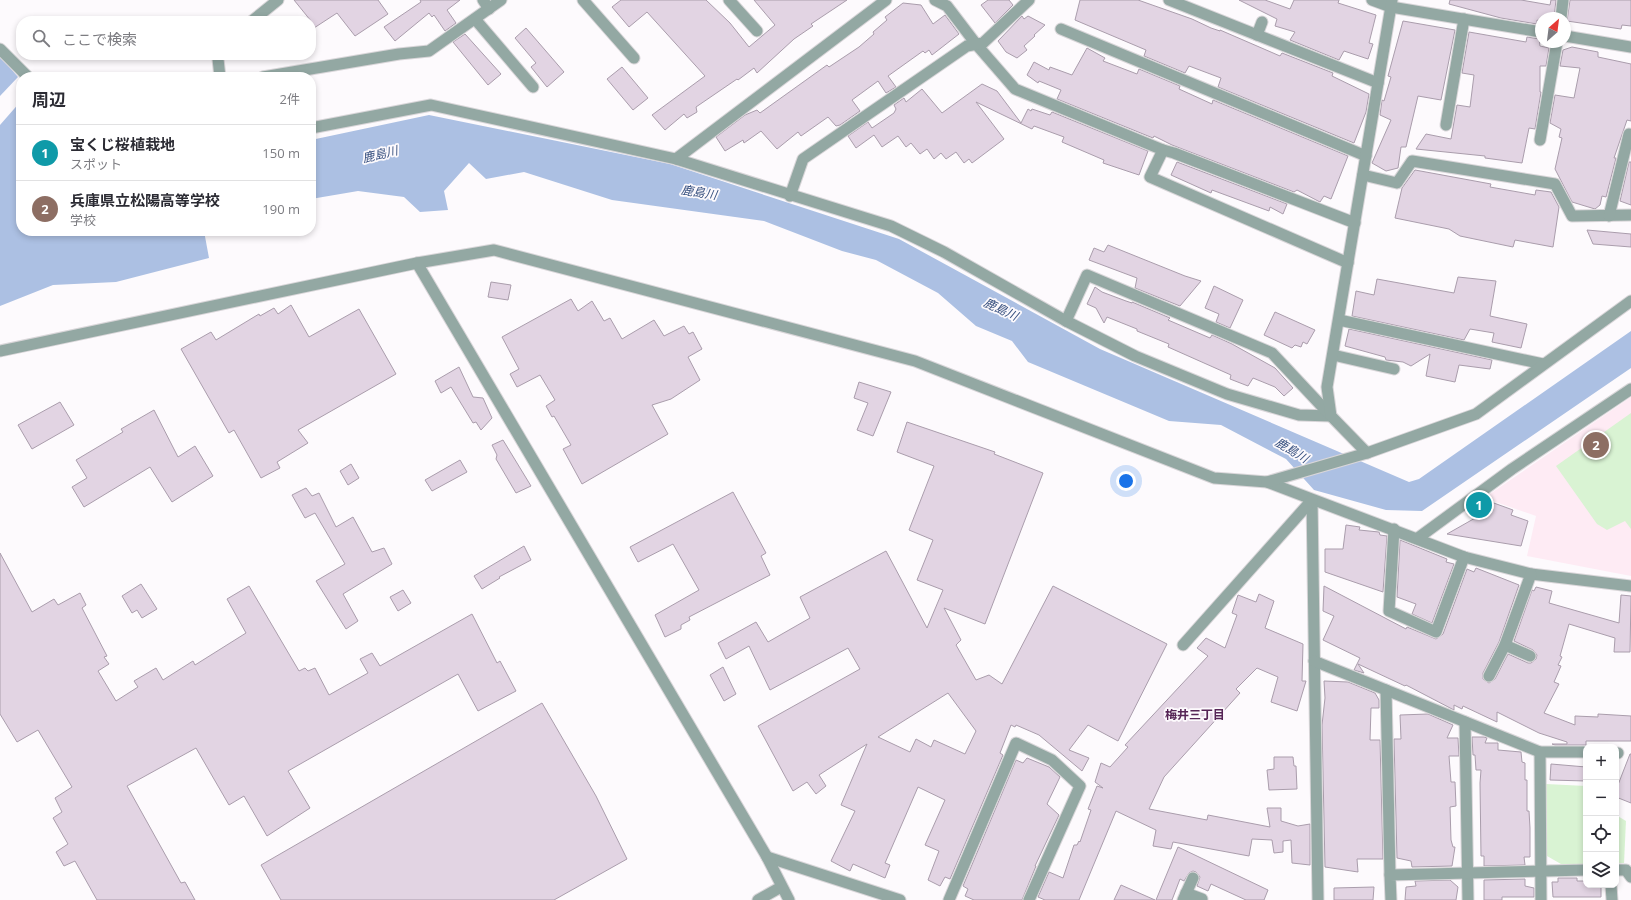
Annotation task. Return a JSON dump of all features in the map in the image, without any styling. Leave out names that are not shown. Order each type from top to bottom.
[{"type":"street","points":[[258,16],[278,0]]},
{"type":"street","points":[[293,72],[399,54],[429,51],[475,19],[486,4],[501,0]]},
{"type":"street","points":[[583,0],[634,58]]},
{"type":"street","points":[[730,0],[757,31]]},
{"type":"street","points":[[676,159],[886,0]]},
{"type":"street","points":[[935,0],[947,6],[976,44],[1015,89],[1163,150],[1355,223]]},
{"type":"street","points":[[790,196],[803,159],[967,46],[983,43],[1029,0]]},
{"type":"street","points":[[1169,0],[1378,83]]},
{"type":"street","points":[[1372,0],[1464,19],[1535,31]]},
{"type":"street","points":[[1562,12],[1563,0]]},
{"type":"street","points":[[1331,416],[1328,387],[1391,4]]},
{"type":"street","points":[[475,19],[533,87]]},
{"type":"street","points":[[1446,125],[1464,19]]},
{"type":"street","points":[[1257,35],[1262,22]]},
{"type":"street","points":[[1061,29],[1366,156]]},
{"type":"street","points":[[1571,37],[1631,47]]},
{"type":"street","points":[[1540,140],[1556,48]]},
{"type":"street","points":[[0,49],[23,72]]},
{"type":"street","points":[[218,60],[219,72]]},
{"type":"street","points":[[316,127],[431,105],[676,159],[790,196],[890,226],[944,252],[1066,321],[1135,356],[1226,394],[1299,415],[1331,416]]},
{"type":"street","points":[[1608,216],[1629,134]]},
{"type":"street","points":[[1163,150],[1150,177],[1348,263]]},
{"type":"street","points":[[1363,175],[1397,183],[1412,161],[1555,184],[1572,216],[1631,216]]},
{"type":"street","points":[[0,351],[417,263],[494,250],[915,361],[1214,478],[1267,482],[1312,500],[1418,538],[1464,557],[1531,574],[1631,586]]},
{"type":"street","points":[[417,263],[767,857],[781,887],[789,900]]},
{"type":"street","points":[[1066,321],[1087,275],[1272,353],[1367,453]]},
{"type":"street","points":[[1267,482],[1367,453],[1476,414],[1631,301]]},
{"type":"street","points":[[1339,320],[1543,364]]},
{"type":"street","points":[[1333,355],[1394,369]]},
{"type":"street","points":[[1418,538],[1512,469],[1631,389]]},
{"type":"street","points":[[1183,645],[1312,500]]},
{"type":"street","points":[[1312,500],[1318,900]]},
{"type":"street","points":[[1394,529],[1389,611],[1436,632],[1464,557]]},
{"type":"street","points":[[1489,676],[1505,645],[1531,574]]},
{"type":"street","points":[[1505,645],[1530,656]]},
{"type":"street","points":[[1314,661],[1540,752],[1583,752]]},
{"type":"street","points":[[1386,690],[1391,900]]},
{"type":"street","points":[[1465,722],[1468,900]]},
{"type":"street","points":[[949,900],[1016,743],[1052,760],[1080,786],[1029,900]]},
{"type":"street","points":[[1540,752],[1542,900]]},
{"type":"street","points":[[767,857],[900,900]]},
{"type":"street","points":[[1390,875],[1583,870]]},
{"type":"street","points":[[1619,870],[1626,870],[1631,877]]},
{"type":"street","points":[[1192,878],[1184,896],[1202,898]]},
{"type":"street","points":[[758,900],[781,887]]},
{"type":"street","points":[[1612,888],[1612,900]]},
{"type":"shaded area","points":[[1631,397],[1631,576],[1527,556],[1536,516],[1484,498]]},
{"type":"green space","points":[[1631,413],[1631,529],[1625,521],[1607,530],[1597,524],[1556,466]]},
{"type":"green space","points":[[1546,784],[1583,786],[1583,864],[1561,864],[1547,856]]},
{"type":"green space","points":[[1619,817],[1626,821],[1624,863],[1619,863]]},
{"type":"water","points":[[0,56],[16,75],[16,79],[0,96]]},
{"type":"water","points":[[16,107],[16,236],[205,236],[209,258],[116,282],[53,285],[0,306],[0,125]]},
{"type":"water","name":"鹿島川","points":[[429,115],[670,164],[899,239],[1100,349],[1409,482],[1419,479],[1631,331],[1631,368],[1422,511],[1386,510],[1314,490],[1286,459],[1221,425],[1169,421],[1028,362],[1012,341],[976,326],[938,293],[876,260],[842,251],[764,221],[612,200],[524,172],[486,179],[469,163],[444,191],[448,210],[420,212],[404,197],[358,191],[316,198],[316,139]]},
{"type":"building","points":[[294,0],[378,0],[388,14],[355,36],[337,13],[316,27],[316,16],[307,16]]},
{"type":"building","points":[[420,0],[460,0],[447,10],[456,23],[445,31],[434,15],[432,17],[429,13],[395,41],[384,27],[421,2]]},
{"type":"building","points":[[621,0],[706,0],[730,23],[749,47],[775,25],[754,0],[847,0],[811,24],[813,26],[794,39],[757,73],[754,68],[696,107],[697,112],[687,118],[684,114],[665,130],[652,115],[705,76],[647,12],[629,27],[612,7]]},
{"type":"building","points":[[988,0],[1009,0],[1013,5],[995,23],[981,5]]},
{"type":"building","points":[[1080,0],[1138,0],[1192,19],[1211,28],[1220,30],[1280,56],[1282,53],[1333,73],[1332,76],[1369,94],[1366,112],[1354,143],[1218,87],[1221,78],[1189,66],[1185,73],[1144,56],[1146,50],[1075,20]]},
{"type":"building","points":[[1239,0],[1265,0],[1290,9],[1294,0],[1339,0],[1338,3],[1376,15],[1369,43],[1373,44],[1368,59],[1344,51],[1339,60],[1290,40],[1295,32],[1275,26],[1277,19]]},
{"type":"building","points":[[1450,0],[1521,0],[1550,5],[1551,0],[1556,0],[1555,12],[1535,12],[1535,24],[1501,18],[1449,4]]},
{"type":"building","points":[[1570,0],[1631,0],[1631,26],[1622,25],[1621,29],[1571,22],[1571,12],[1568,12]]},
{"type":"building","points":[[903,3],[921,5],[933,24],[945,15],[959,34],[932,55],[929,50],[925,53],[923,51],[888,76],[896,87],[886,93],[878,81],[852,100],[860,111],[840,125],[836,126],[828,117],[801,136],[798,132],[777,149],[761,131],[744,143],[743,140],[725,151],[716,137],[745,115],[757,110],[760,113],[827,65],[829,67],[859,47],[887,20],[885,17]]},
{"type":"building","points":[[1022,16],[1024,19],[1028,16],[1045,25],[1024,46],[1027,50],[1017,58],[1006,52],[998,41]]},
{"type":"building","points":[[1403,21],[1455,30],[1441,100],[1418,96],[1406,147],[1401,147],[1398,168],[1386,171],[1372,163],[1391,120],[1380,115],[1382,100],[1384,101],[1391,77],[1388,76]]},
{"type":"building","points":[[526,28],[564,72],[547,87],[531,67],[536,63],[515,38]]},
{"type":"building","points":[[1469,32],[1526,42],[1527,37],[1535,38],[1535,48],[1549,48],[1546,66],[1540,66],[1541,92],[1535,129],[1529,128],[1522,163],[1485,158],[1485,156],[1416,149],[1426,134],[1451,139],[1457,105],[1470,107],[1474,75],[1462,73]]},
{"type":"building","points":[[465,34],[501,74],[488,85],[453,42]]},
{"type":"building","points":[[1571,47],[1598,52],[1598,57],[1631,64],[1631,121],[1627,120],[1614,158],[1616,158],[1606,197],[1602,196],[1600,205],[1595,209],[1572,202],[1555,169],[1562,138],[1559,137],[1561,129],[1550,123],[1555,95],[1574,98],[1580,68],[1560,66],[1563,50]]},
{"type":"building","points":[[1087,48],[1105,58],[1103,61],[1137,74],[1139,69],[1180,86],[1179,89],[1212,104],[1213,100],[1348,156],[1331,199],[1324,196],[1320,202],[1297,190],[1294,192],[1172,145],[1154,136],[1153,138],[1057,99],[1061,90],[1039,81],[1038,83],[1027,75],[1034,62],[1049,70],[1050,67],[1072,75]]},
{"type":"building","points":[[622,67],[648,98],[633,110],[607,79]]},
{"type":"building","points":[[982,84],[997,91],[1021,123],[1028,109],[1050,115],[1052,112],[1148,151],[1139,175],[1103,163],[1104,160],[1062,142],[1064,137],[1034,126],[1032,129],[976,102],[1004,139],[972,163],[969,159],[964,163],[956,152],[946,159],[941,153],[934,159],[927,149],[920,154],[911,143],[906,147],[898,136],[882,147],[874,135],[856,148],[848,136],[868,122],[872,128],[894,113],[896,109],[894,105],[904,98],[906,102],[922,89],[942,113]]},
{"type":"building","points":[[1177,162],[1287,204],[1283,214],[1270,207],[1269,211],[1212,190],[1211,193],[1171,175]]},
{"type":"building","points":[[1629,162],[1631,162],[1631,205],[1620,201]]},
{"type":"building","points":[[1415,170],[1491,184],[1490,187],[1535,195],[1536,190],[1551,192],[1559,207],[1553,247],[1515,240],[1513,247],[1460,236],[1449,229],[1395,218],[1402,188]]},
{"type":"building","points":[[1587,230],[1631,234],[1631,247],[1593,244]]},
{"type":"building","points":[[1108,245],[1201,281],[1180,306],[1135,288],[1137,278],[1089,260],[1094,248],[1104,252]]},
{"type":"building","points":[[1458,277],[1496,281],[1490,316],[1527,324],[1521,348],[1492,342],[1494,333],[1470,329],[1464,340],[1352,316],[1356,291],[1374,295],[1377,279],[1454,293]]},
{"type":"building","points":[[491,282],[511,285],[508,300],[488,297]]},
{"type":"building","points":[[1214,286],[1243,300],[1230,328],[1216,322],[1219,314],[1205,308]]},
{"type":"building","points":[[1095,287],[1102,292],[1132,302],[1170,318],[1168,320],[1210,338],[1212,335],[1232,344],[1275,368],[1293,388],[1284,396],[1275,387],[1253,378],[1248,386],[1230,379],[1231,375],[1168,347],[1169,344],[1137,331],[1137,329],[1107,317],[1104,323],[1096,308],[1087,304]]},
{"type":"building","points":[[571,299],[578,311],[592,301],[604,321],[610,318],[622,339],[654,320],[664,336],[684,326],[689,334],[693,332],[702,349],[688,357],[700,380],[671,399],[652,405],[668,434],[582,484],[563,449],[571,445],[554,416],[552,417],[546,406],[555,400],[540,375],[517,387],[510,374],[519,369],[502,337]]},
{"type":"building","points":[[291,305],[309,337],[359,309],[396,374],[298,430],[308,443],[277,462],[280,468],[261,478],[234,430],[229,433],[181,349],[211,332],[216,340],[259,314],[260,316],[274,308],[278,314]]},
{"type":"building","points":[[1275,312],[1315,330],[1307,344],[1303,342],[1301,347],[1295,345],[1292,348],[1264,335]]},
{"type":"building","points":[[1349,329],[1492,360],[1490,369],[1459,365],[1455,382],[1426,376],[1430,354],[1411,366],[1403,362],[1386,360],[1385,357],[1345,346]]},
{"type":"building","points":[[459,367],[473,397],[483,398],[492,418],[481,430],[476,422],[473,423],[451,387],[441,393],[435,381]]},
{"type":"building","points":[[859,382],[891,392],[873,436],[857,430],[868,403],[854,398]]},
{"type":"building","points":[[60,402],[74,425],[32,449],[18,425]]},
{"type":"building","points":[[154,410],[178,457],[195,446],[213,476],[172,502],[150,467],[84,507],[72,487],[87,478],[76,460],[123,432],[121,429]]},
{"type":"building","points":[[907,422],[995,452],[994,454],[1043,473],[985,624],[944,608],[961,640],[956,645],[976,680],[989,675],[1002,684],[1053,586],[1167,644],[1118,741],[1088,725],[1069,750],[1089,758],[1082,771],[1039,735],[1016,725],[1015,727],[1011,725],[1000,753],[1003,755],[950,879],[945,877],[940,886],[928,880],[939,851],[925,845],[945,800],[918,787],[885,863],[890,865],[885,878],[853,864],[850,871],[831,861],[855,811],[841,805],[867,744],[819,775],[826,786],[816,794],[807,782],[793,791],[758,726],[860,669],[848,648],[770,690],[749,646],[726,659],[718,643],[756,622],[768,642],[810,618],[800,597],[886,551],[927,628],[943,590],[917,580],[933,540],[909,530],[934,466],[897,452]],"holes":[[[948,693],[976,731],[965,754],[934,740],[931,747],[916,739],[910,752],[878,737]]]},
{"type":"building","points":[[503,440],[531,486],[516,493],[496,459],[497,455],[492,445]]},
{"type":"building","points":[[460,460],[467,472],[432,491],[425,480]]},
{"type":"building","points":[[351,464],[359,478],[348,485],[340,471]]},
{"type":"building","points":[[306,488],[312,496],[319,493],[336,527],[353,517],[372,552],[384,548],[392,564],[343,594],[358,621],[346,629],[316,581],[345,564],[315,513],[305,518],[292,495]]},
{"type":"building","points":[[733,492],[766,553],[761,556],[770,575],[689,617],[690,620],[681,625],[681,629],[665,637],[655,615],[699,590],[673,544],[638,562],[630,547]]},
{"type":"building","points":[[1491,502],[1513,510],[1511,515],[1528,521],[1521,546],[1447,534],[1484,513],[1485,508],[1489,508]]},
{"type":"building","points":[[1346,525],[1360,527],[1359,530],[1379,532],[1380,535],[1387,536],[1383,592],[1325,572],[1325,549],[1343,549]]},
{"type":"building","points":[[1400,540],[1447,559],[1446,562],[1454,564],[1432,623],[1412,614],[1416,604],[1397,597]]},
{"type":"building","points":[[524,546],[531,560],[499,577],[500,578],[482,589],[474,576]]},
{"type":"building","points":[[0,553],[32,612],[54,599],[58,605],[80,593],[86,605],[82,608],[107,656],[104,657],[109,664],[98,671],[116,701],[138,687],[134,681],[156,668],[163,680],[193,661],[195,665],[246,633],[227,599],[249,586],[299,671],[305,668],[308,671],[315,668],[329,695],[368,673],[360,659],[372,653],[380,666],[472,614],[497,663],[500,661],[516,691],[478,711],[458,674],[288,771],[310,808],[267,836],[244,796],[229,805],[196,748],[127,786],[181,883],[185,882],[195,900],[97,900],[75,861],[64,866],[56,852],[68,844],[53,818],[62,812],[55,798],[72,787],[38,730],[17,742],[0,714]]},
{"type":"building","points":[[1476,568],[1519,585],[1499,642],[1483,673],[1483,679],[1489,683],[1495,679],[1508,654],[1528,663],[1531,663],[1536,659],[1537,655],[1533,650],[1514,641],[1532,590],[1534,591],[1536,587],[1552,591],[1549,603],[1619,623],[1621,595],[1631,596],[1630,652],[1614,652],[1615,638],[1569,624],[1560,656],[1562,657],[1558,665],[1561,666],[1554,682],[1559,684],[1544,713],[1575,725],[1575,716],[1598,717],[1598,714],[1631,716],[1631,741],[1586,741],[1586,744],[1583,745],[1555,745],[1552,744],[1567,744],[1567,742],[1539,733],[1497,712],[1497,722],[1463,706],[1462,709],[1454,705],[1454,710],[1406,685],[1405,686],[1358,664],[1364,673],[1354,670],[1360,658],[1323,640],[1334,616],[1323,611],[1324,586],[1406,629],[1407,627],[1436,639],[1443,634],[1467,569],[1474,572]]},
{"type":"building","points":[[141,584],[157,609],[142,618],[137,610],[132,613],[122,596]]},
{"type":"building","points":[[403,590],[411,603],[398,611],[390,597]]},
{"type":"building","points":[[1259,594],[1274,601],[1265,628],[1303,644],[1302,681],[1306,681],[1297,711],[1271,702],[1278,677],[1257,668],[1236,689],[1240,693],[1164,777],[1149,809],[1207,820],[1208,815],[1270,827],[1267,808],[1281,808],[1281,821],[1298,826],[1310,824],[1310,865],[1292,863],[1291,840],[1283,841],[1283,852],[1274,853],[1272,840],[1252,839],[1249,856],[1173,842],[1171,849],[1153,846],[1156,830],[1116,811],[1079,900],[1045,900],[1038,897],[1049,872],[1063,878],[1074,845],[1077,845],[1079,841],[1080,842],[1091,810],[1088,809],[1097,786],[1103,788],[1095,782],[1101,763],[1110,767],[1128,747],[1125,745],[1208,656],[1197,648],[1206,638],[1225,648],[1237,615],[1232,613],[1238,595],[1256,602]]},
{"type":"building","points":[[723,667],[736,694],[724,701],[710,675]]},
{"type":"building","points":[[1324,681],[1348,682],[1375,693],[1379,700],[1379,708],[1371,708],[1370,740],[1380,740],[1383,859],[1357,859],[1358,872],[1325,867],[1322,725],[1325,698]]},
{"type":"building","points":[[542,703],[596,796],[627,859],[554,900],[281,900],[261,865]]},
{"type":"building","points":[[1428,714],[1453,725],[1447,738],[1458,738],[1459,756],[1449,756],[1451,782],[1455,782],[1456,806],[1450,807],[1451,840],[1453,847],[1455,847],[1452,866],[1412,867],[1411,861],[1397,858],[1394,739],[1401,739],[1400,715]]},
{"type":"building","points":[[1472,737],[1487,738],[1485,743],[1498,743],[1498,750],[1521,752],[1522,762],[1525,763],[1525,780],[1527,780],[1527,811],[1529,811],[1530,828],[1530,857],[1524,857],[1525,865],[1484,866],[1484,856],[1481,856],[1481,770],[1476,770]]},
{"type":"building","points":[[1631,754],[1631,803],[1619,798],[1619,782]]},
{"type":"building","points":[[1274,757],[1293,757],[1294,766],[1296,766],[1297,789],[1269,790],[1267,770],[1274,769]]},
{"type":"building","points":[[1027,758],[1049,767],[1060,777],[1047,804],[1059,815],[1035,866],[1022,900],[974,900],[965,896],[968,889],[963,886],[1016,760],[1023,763]]},
{"type":"building","points":[[1551,764],[1583,767],[1583,781],[1550,780]]},
{"type":"building","points":[[1178,847],[1268,890],[1264,900],[1246,900],[1211,884],[1208,891],[1197,886],[1200,877],[1193,871],[1189,873],[1184,881],[1180,879],[1172,900],[1156,900]]},
{"type":"building","points":[[1558,878],[1577,878],[1577,881],[1583,881],[1583,888],[1601,888],[1601,897],[1553,897],[1552,882],[1558,882]]},
{"type":"building","points":[[1525,879],[1525,886],[1534,888],[1534,897],[1502,897],[1502,900],[1484,900],[1484,880]]},
{"type":"building","points":[[1450,880],[1458,887],[1456,900],[1405,900],[1406,887],[1416,886],[1415,881]]},
{"type":"building","points":[[1121,885],[1155,900],[1114,900]]},
{"type":"building","points":[[1374,887],[1373,900],[1334,900],[1334,888]]},
{"type":"place","name":"兵庫県立松陽高等学校","points":[[1596,445]]},
{"type":"place","name":"宝くじ桜植栽地","points":[[1479,505]]},
{"type":"district","name":"梅井三丁目","points":[[1195,714]]}]
